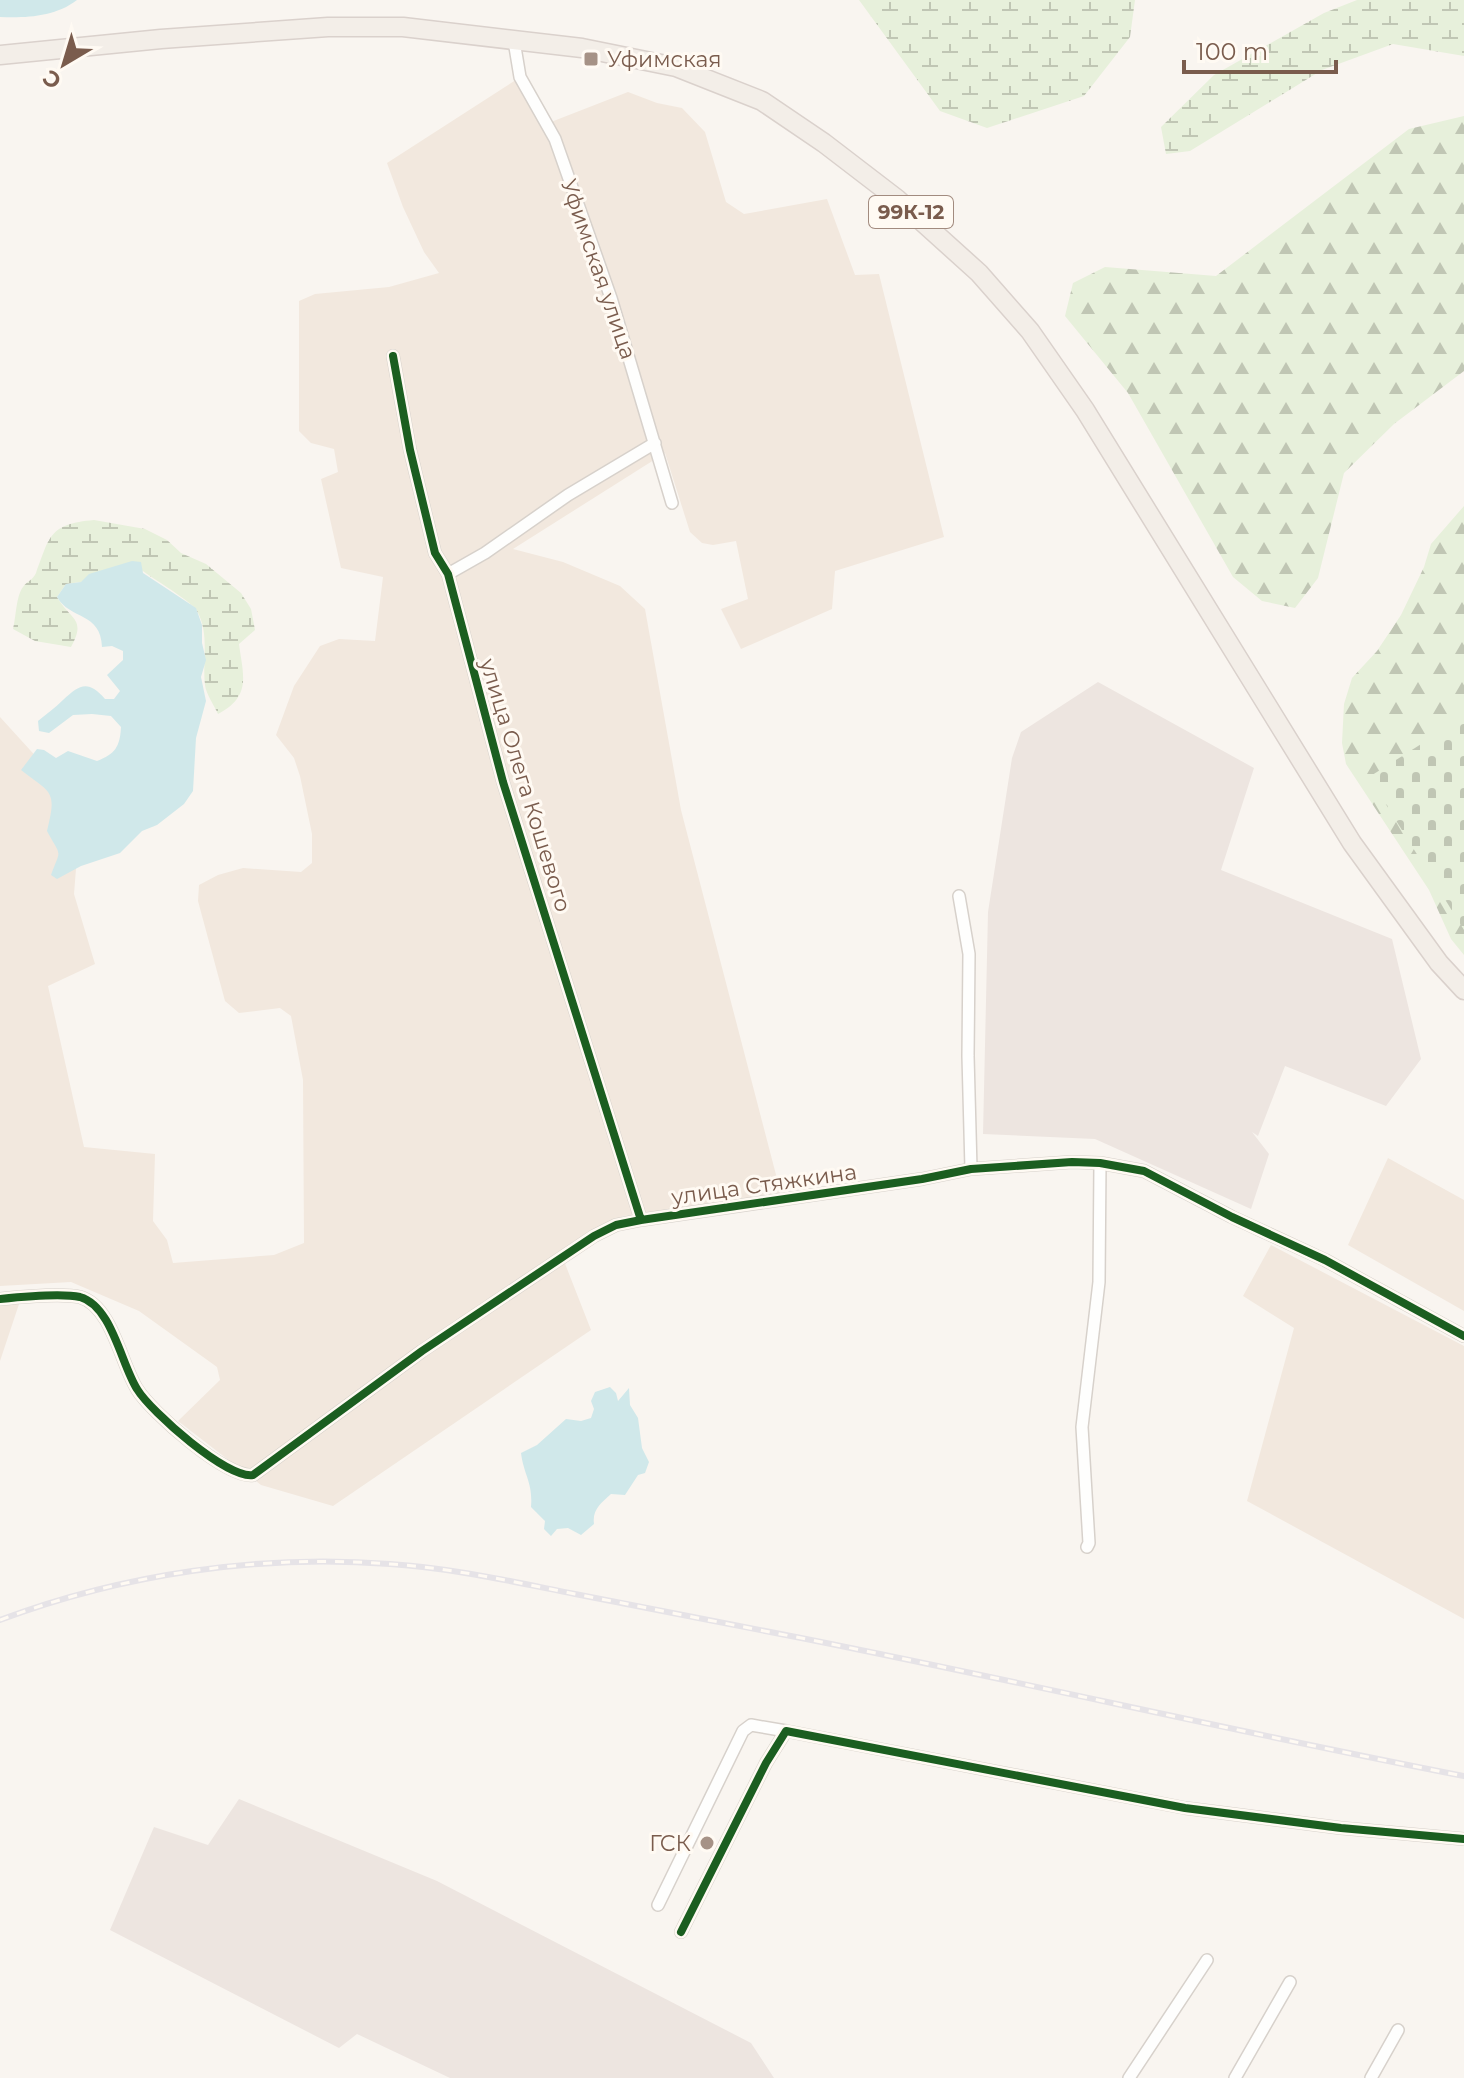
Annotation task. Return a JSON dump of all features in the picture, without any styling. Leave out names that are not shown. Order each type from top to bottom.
[{"type":"main road","name":"99К-12","points":[[0,55],[328,27],[403,27],[582,48],[676,67],[762,101],[824,143],[897,199],[979,273],[1030,331],[1085,410],[1352,843],[1439,963],[1464,990]]},
{"type":"street","name":"Уфимская улица","points":[[514,41],[520,77],[555,139],[606,283],[672,503]]},
{"type":"street","name":"улица Олега Кошевого","points":[[393,356],[410,450],[435,553],[448,574],[503,782],[641,1220]]},
{"type":"street","points":[[448,574],[485,553],[568,495],[655,443]]},
{"type":"street","points":[[959,896],[969,954],[971,1169]]},
{"type":"street","name":"улица Стяжкина","points":[[0,1299],[82,1297],[100,1312],[112,1329],[126,1372],[139,1393],[205,1452],[246,1476],[253,1475],[422,1351],[594,1236],[616,1225],[971,1169],[1072,1162],[1100,1163],[1144,1171],[1232,1217],[1325,1260],[1464,1336]]},
{"type":"street","points":[[1087,1547],[1087,1483],[1082,1427],[1099,1282],[1100,1163]]},
{"type":"street","points":[[658,1905],[743,1731],[751,1725],[1185,1808],[1341,1828],[1464,1839]]},
{"type":"street","points":[[681,1932],[766,1763],[786,1731]]},
{"type":"street","points":[[1129,2078],[1207,1960]]},
{"type":"street","points":[[1235,2078],[1290,1982]]},
{"type":"street","points":[[1371,2078],[1398,2030]]},
{"type":"shaded area","points":[[522,76],[551,122],[628,92],[682,108],[705,132],[726,202],[744,214],[827,199],[855,275],[879,274],[944,537],[835,571],[832,609],[741,649],[721,609],[748,599],[736,541],[713,545],[702,543],[690,532],[665,453],[513,549],[563,562],[620,586],[645,609],[681,810],[781,1194],[691,1211],[623,1216],[564,1261],[591,1330],[333,1506],[261,1485],[178,1421],[220,1380],[217,1367],[139,1311],[71,1282],[0,1286],[0,717],[81,806],[74,894],[95,964],[48,986],[84,1147],[155,1154],[153,1221],[167,1240],[173,1263],[274,1255],[304,1243],[303,1080],[291,1016],[280,1008],[239,1013],[225,1001],[198,901],[199,885],[218,875],[243,868],[301,872],[312,863],[312,834],[300,776],[294,758],[276,735],[294,686],[320,646],[339,639],[375,641],[383,577],[341,568],[321,479],[338,472],[334,449],[311,443],[299,431],[299,301],[315,294],[389,287],[439,273],[424,252],[387,163]]},
{"type":"shaded area","points":[[1098,682],[1254,768],[1221,870],[1392,939],[1421,1059],[1386,1106],[1285,1066],[1258,1136],[1252,1132],[1269,1154],[1251,1209],[1095,1139],[983,1134],[988,912],[1012,758],[1021,732]]},
{"type":"shaded area","points":[[1388,1158],[1464,1200],[1464,1311],[1348,1245]]},
{"type":"shaded area","points":[[1271,1245],[1464,1346],[1464,1619],[1247,1501],[1294,1328],[1243,1296]]},
{"type":"shaded area","points":[[0,1304],[19,1304],[0,1361]]},
{"type":"shaded area","points":[[239,1799],[437,1881],[751,2043],[774,2078],[450,2078],[357,2034],[339,2048],[110,1930],[154,1827],[208,1845]]},
{"type":"green space","points":[[859,0],[1135,0],[1130,37],[1084,96],[987,128],[940,111]]},
{"type":"green space","points":[[1357,0],[1464,0],[1464,56],[1393,44],[1322,70],[1190,151],[1166,154],[1161,127],[1214,75],[1324,13]]},
{"type":"green space","points":[[1464,116],[1464,371],[1394,424],[1344,473],[1318,578],[1295,608],[1262,601],[1233,577],[1128,393],[1065,316],[1073,283],[1105,267],[1216,276],[1409,129]]},
{"type":"green space","points":[[1464,506],[1464,955],[1451,939],[1429,890],[1346,764],[1342,743],[1344,704],[1352,678],[1377,651],[1401,615],[1424,567],[1431,544]]},
{"type":"green space","points":[[94,520],[145,529],[167,540],[181,553],[206,564],[241,593],[251,609],[255,630],[239,644],[243,684],[241,692],[229,707],[218,714],[208,696],[204,676],[203,629],[197,611],[132,562],[81,582],[66,584],[57,597],[77,624],[71,647],[35,641],[13,629],[21,591],[35,575],[53,534],[68,525]]},
{"type":"green space","points":[[1464,717],[1464,930],[1369,777]]},
{"type":"water","points":[[0,0],[77,0],[50,13],[0,17]]},
{"type":"water","points":[[132,561],[141,562],[143,573],[196,608],[202,625],[206,660],[201,677],[206,701],[196,738],[193,791],[184,804],[157,825],[142,831],[120,853],[81,866],[57,879],[51,875],[58,853],[47,831],[51,800],[45,789],[21,770],[37,749],[56,758],[68,751],[97,761],[115,749],[121,727],[111,716],[73,715],[49,733],[39,731],[38,721],[84,686],[94,689],[105,699],[114,699],[120,691],[107,675],[123,660],[123,651],[112,646],[102,647],[100,636],[91,622],[69,610],[57,597],[66,584],[81,582],[89,574]]},
{"type":"water","points":[[610,1387],[618,1401],[629,1388],[630,1405],[638,1418],[642,1448],[649,1462],[645,1473],[638,1475],[625,1495],[611,1494],[596,1511],[594,1524],[581,1535],[568,1528],[557,1529],[551,1536],[544,1529],[545,1521],[531,1507],[531,1491],[521,1453],[537,1445],[566,1419],[581,1421],[591,1418],[594,1409],[591,1401],[595,1392]]},
{"type":"railway","points":[[0,1620],[94,1590],[192,1571],[291,1562],[414,1566],[483,1576],[796,1637],[1464,1776]]},
{"type":"cycle path","points":[[393,356],[410,450],[435,553],[448,574],[503,782],[641,1220]]},
{"type":"cycle path","points":[[0,1299],[63,1295],[80,1297],[91,1303],[108,1323],[137,1389],[157,1413],[209,1456],[241,1473],[253,1475],[422,1351],[594,1236],[616,1225],[971,1169],[1072,1162],[1100,1163],[1144,1171],[1232,1217],[1325,1260],[1464,1336]]},
{"type":"cycle path","points":[[681,1932],[766,1763],[786,1731],[1185,1808],[1341,1828],[1464,1839]]},
{"type":"place","name":"Уфимская","points":[[591,59]]},
{"type":"place","name":"ГСК","points":[[707,1843]]}]
